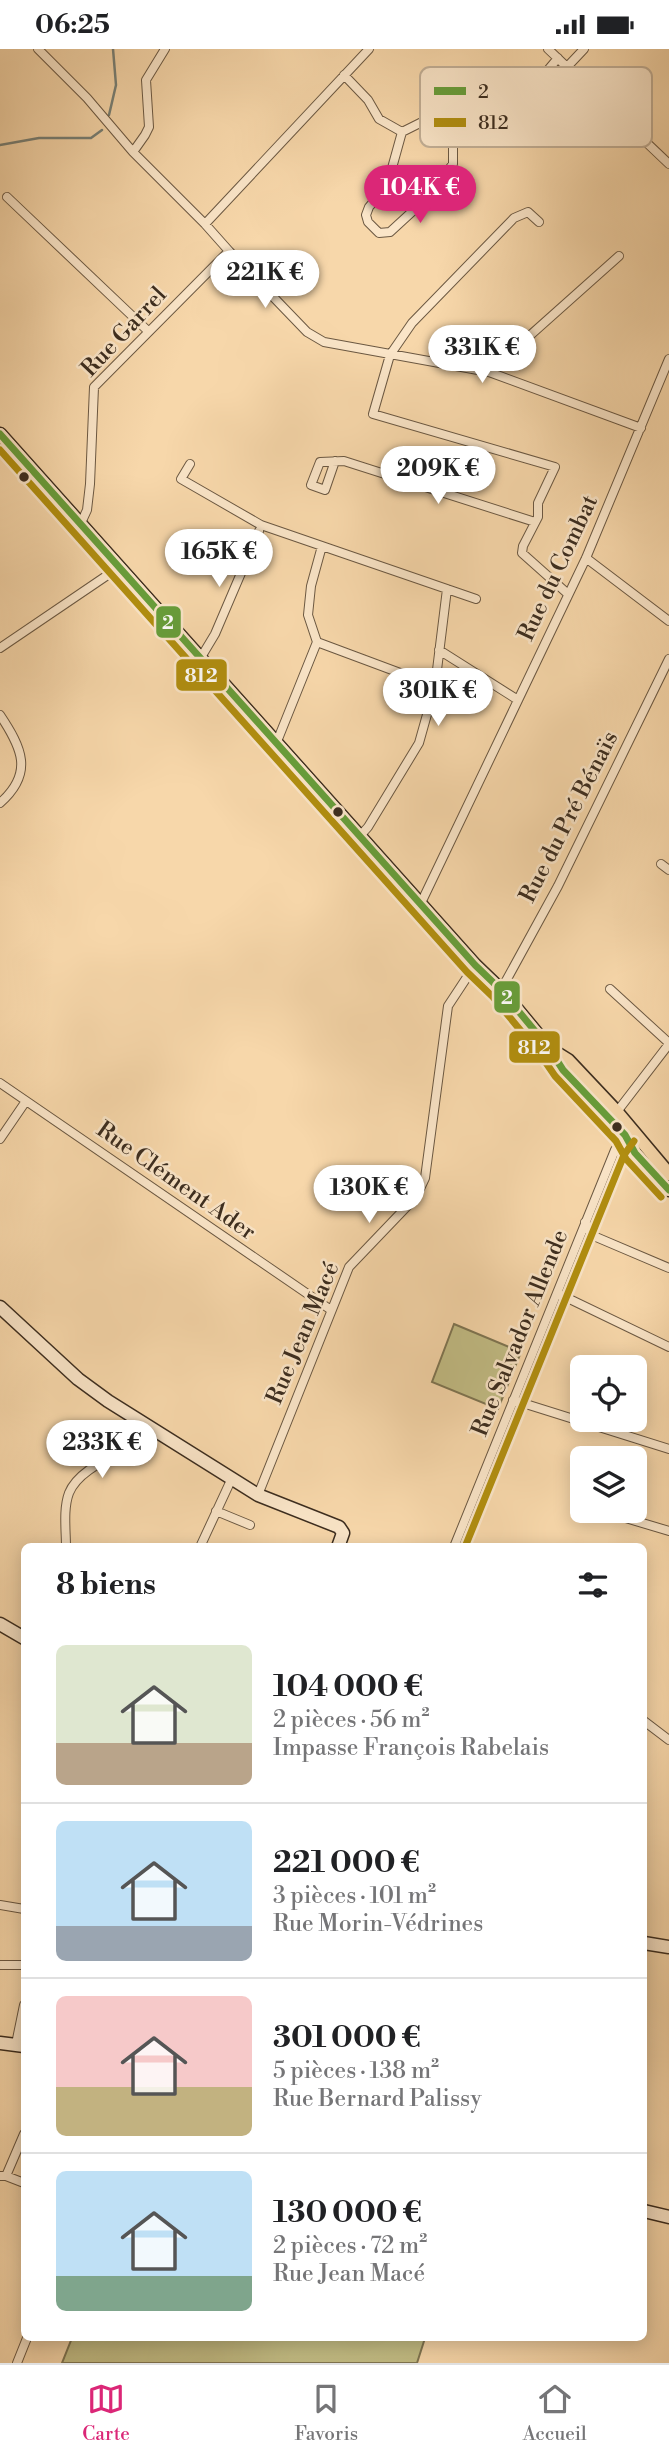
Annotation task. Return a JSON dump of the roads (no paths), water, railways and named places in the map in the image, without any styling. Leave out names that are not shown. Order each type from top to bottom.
[{"type":"main road","points":[[0,433],[359,837],[501,990],[549,1048],[568,1059],[579,1079],[669,1174]]},
{"type":"main road","points":[[612,1115],[635,1153],[669,1190]]},
{"type":"street","points":[[38,49],[87,98],[133,152],[307,332],[324,342],[489,372],[641,428]]},
{"type":"street","points":[[133,152],[149,127],[146,80],[164,49]]},
{"type":"street","points":[[205,224],[369,49]]},
{"type":"street","points":[[548,49],[567,67],[584,49]]},
{"type":"street","points":[[550,67],[558,58]]},
{"type":"street","points":[[344,75],[368,100],[379,119],[402,132]]},
{"type":"street","points":[[420,123],[402,132],[387,186],[366,215],[368,222],[379,233],[390,232],[416,210],[453,164],[453,147]]},
{"type":"street","points":[[651,147],[669,164]]},
{"type":"street","points":[[7,197],[148,331]]},
{"type":"street","points":[[540,222],[528,212],[514,218],[412,323],[390,355],[373,414],[555,467],[538,503],[535,522],[522,553],[568,594]]},
{"type":"street","name":"Rue Garrel","points":[[80,523],[87,510],[90,484],[94,387],[229,251]]},
{"type":"street","points":[[489,372],[619,256]]},
{"type":"street","name":"Rue du Combat","points":[[421,903],[586,558],[669,359]]},
{"type":"street","points":[[335,461],[344,461],[535,522]]},
{"type":"street","points":[[190,464],[181,479],[260,528],[322,546],[476,599]]},
{"type":"street","points":[[200,659],[215,634],[260,528]]},
{"type":"street","points":[[276,744],[317,642],[308,615],[311,586],[322,546]]},
{"type":"street","points":[[586,558],[669,621]]},
{"type":"street","points":[[0,648],[118,568]]},
{"type":"street","points":[[359,837],[368,827],[419,743],[435,686],[447,589]]},
{"type":"street","points":[[317,642],[435,686]]},
{"type":"street","points":[[439,650],[518,700]]},
{"type":"street","name":"Rue du Pré Bénaïs","points":[[501,990],[558,886],[669,659]]},
{"type":"street","points":[[0,715],[14,735],[22,757],[20,776],[13,792],[0,803]]},
{"type":"street","name":"Rue Jean Macé","points":[[258,1495],[349,1267],[416,1197],[425,1178],[448,1006],[475,965]]},
{"type":"street","points":[[610,989],[669,1044],[612,1115]]},
{"type":"street","name":"Rue Clément Ader","points":[[0,1083],[331,1310]]},
{"type":"street","points":[[0,1139],[26,1101]]},
{"type":"street","name":"Rue Salvador Allende","points":[[456,1543],[585,1222],[615,1150],[625,1135]]},
{"type":"street","points":[[585,1222],[590,1231],[603,1241]]},
{"type":"street","points":[[577,1243],[595,1239],[603,1241],[669,1268]]},
{"type":"street","points":[[557,1293],[669,1347]]},
{"type":"street","points":[[0,1307],[78,1379],[108,1401],[258,1495],[339,1527],[343,1533],[339,1543]]},
{"type":"street","points":[[513,1400],[669,1449]]},
{"type":"street","points":[[66,1543],[66,1508],[69,1494],[79,1477],[155,1430]]},
{"type":"street","points":[[202,1543],[232,1478]]},
{"type":"street","points":[[216,1511],[250,1525]]},
{"type":"street","points":[[642,1523],[669,1531]]},
{"type":"street","points":[[0,1624],[21,1636]]},
{"type":"street","points":[[647,1723],[669,1740]]},
{"type":"street","points":[[0,1905],[21,1908]]},
{"type":"street","points":[[647,1943],[669,1947]]},
{"type":"street","points":[[0,1965],[21,1965]]},
{"type":"street","points":[[0,2043],[20,2045]]},
{"type":"street","points":[[21,2140],[3,2176],[21,2182]]},
{"type":"street","points":[[647,2212],[669,2217]]},
{"type":"street","points":[[17,2363],[26,2341]]},
{"type":"waterway","points":[[109,115],[116,85],[113,49]]},
{"type":"waterway","points":[[0,145],[39,138],[91,138],[102,130]]}]
